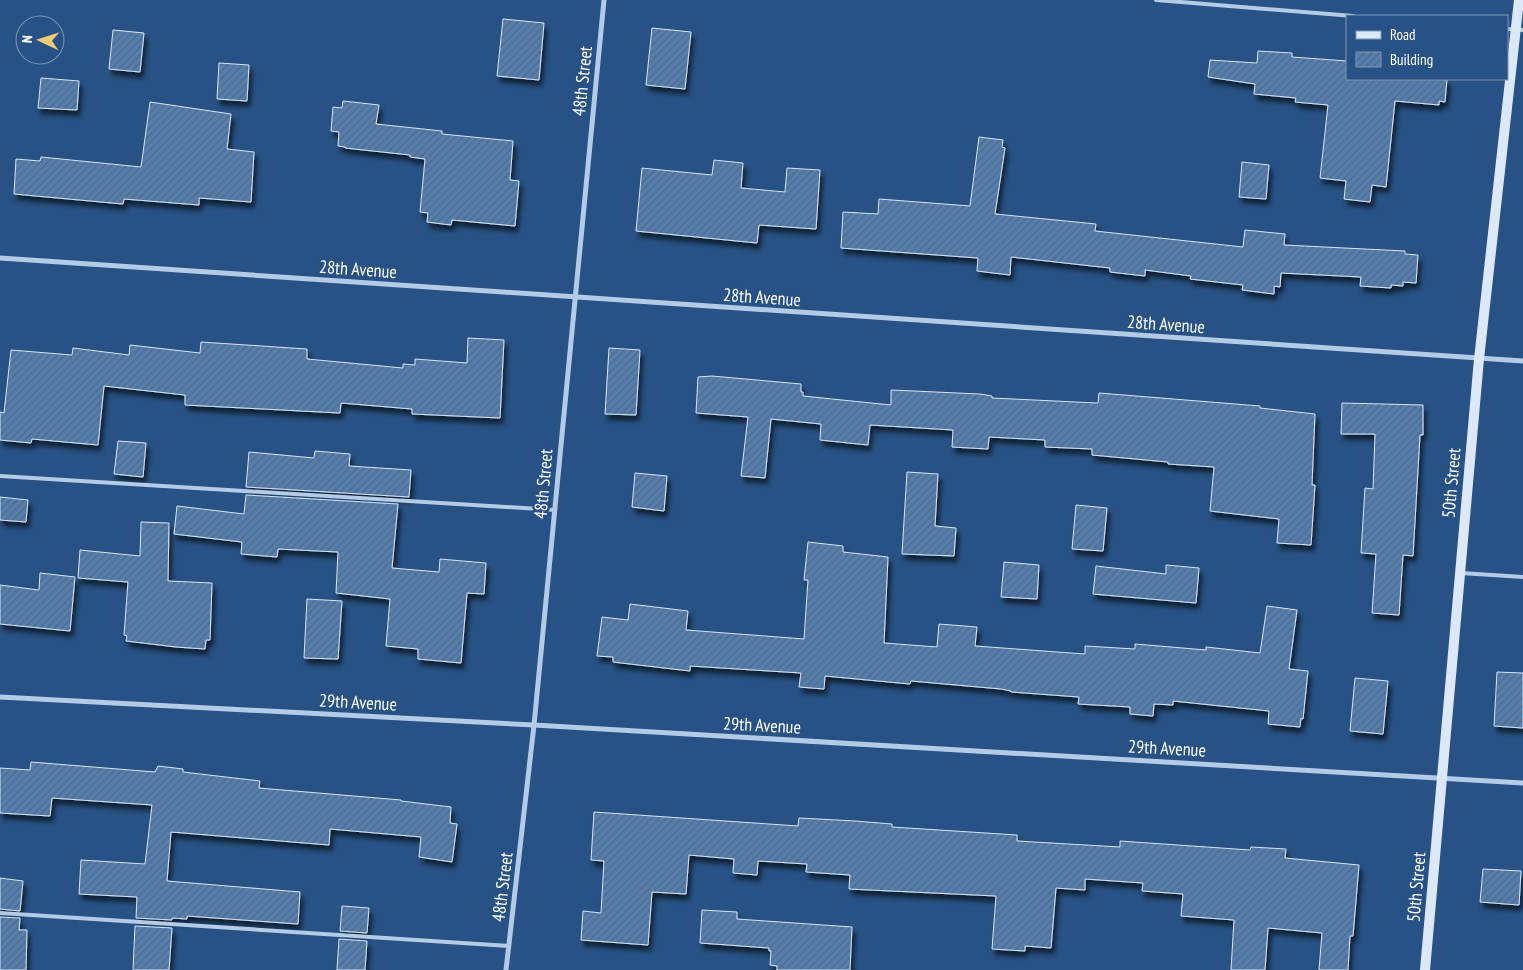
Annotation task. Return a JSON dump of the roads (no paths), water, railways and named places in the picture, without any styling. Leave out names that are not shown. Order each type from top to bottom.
[{"type":"street","name":"48th Street","points":[[506,970],[534,725],[604,0]]},
{"type":"street","name":"50th Street","points":[[1425,970],[1479,359],[1519,0]]},
{"type":"street","name":"28th Avenue","points":[[0,258],[1523,361]]},
{"type":"street","name":"29th Avenue","points":[[0,697],[534,725],[1523,783]]},
{"type":"lane","points":[[1156,0],[1346,15]]},
{"type":"lane","points":[[0,476],[555,510]]},
{"type":"lane","points":[[1459,573],[1523,577]]},
{"type":"lane","points":[[0,913],[509,946]]}]
